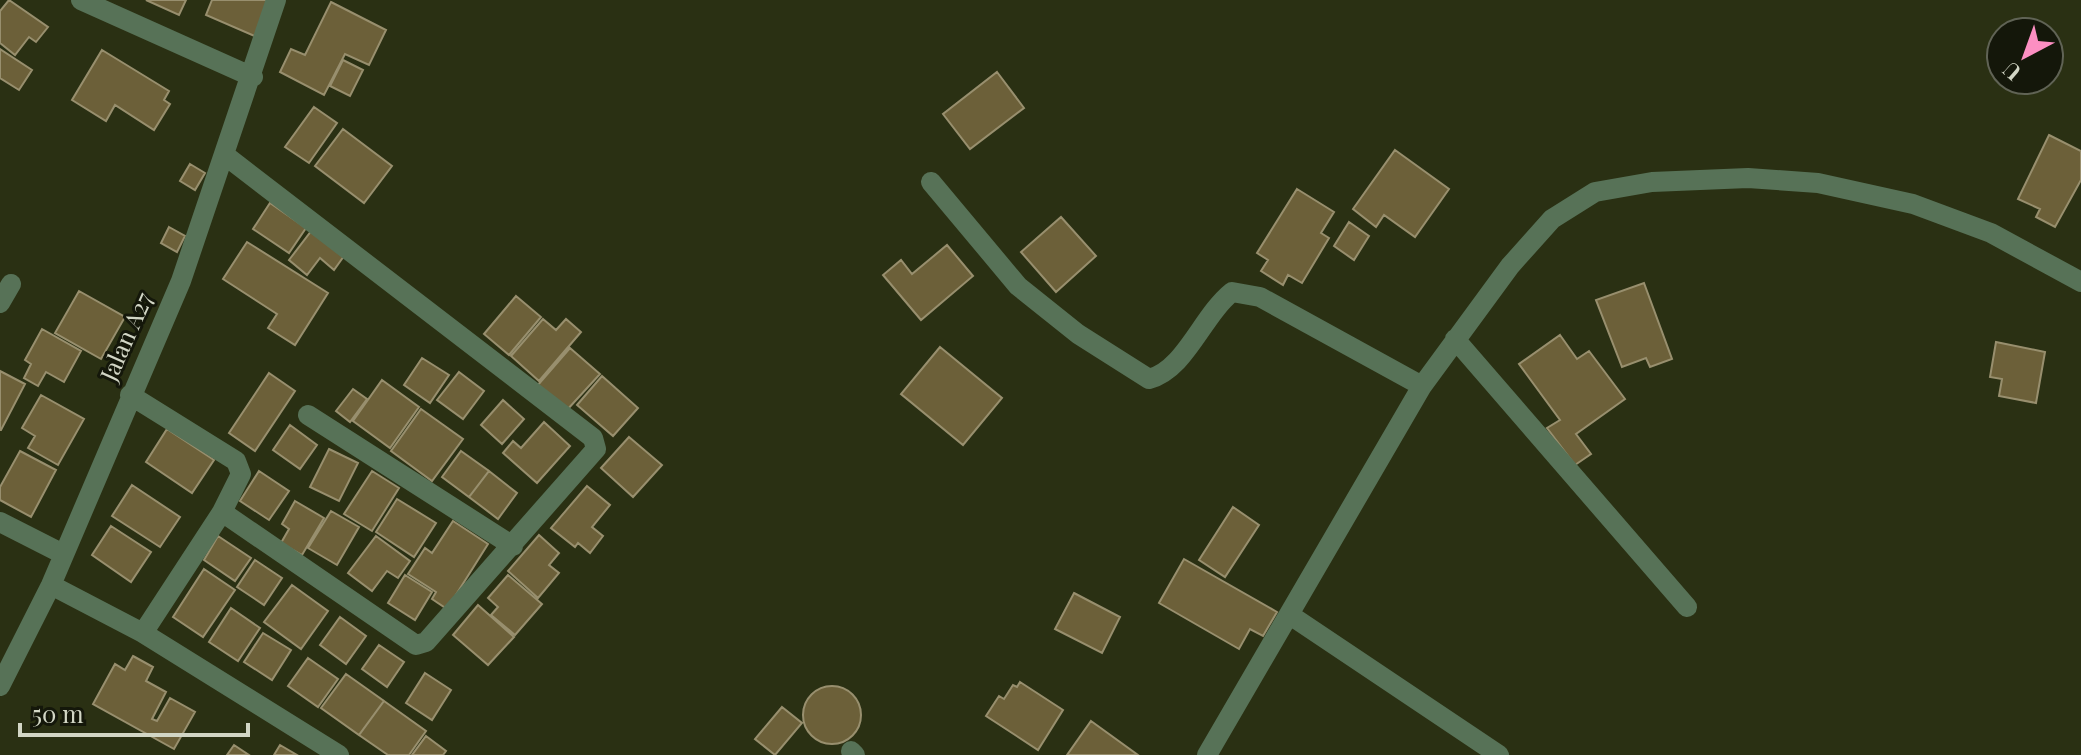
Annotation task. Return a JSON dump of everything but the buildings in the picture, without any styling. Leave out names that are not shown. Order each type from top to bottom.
[{"type":"street","points":[[81,0],[253,77]]},
{"type":"street","name":"Jalan A27","points":[[0,686],[51,585],[181,281],[253,77],[276,0]]},
{"type":"street","points":[[222,512],[416,645],[426,642],[594,454],[595,440],[226,156]]},
{"type":"street","points":[[1207,755],[1422,386],[1510,266],[1552,219],[1595,192],[1652,182],[1748,178],[1804,182],[1913,204],[1991,233],[2081,282]]},
{"type":"street","points":[[931,182],[1018,286],[1078,334],[1149,379],[1163,376],[1176,363],[1216,305],[1232,292],[1260,297],[1422,386]]},
{"type":"street","points":[[0,303],[11,284]]},
{"type":"street","points":[[1455,339],[1687,607]]},
{"type":"street","points":[[130,395],[241,467],[241,474],[222,512],[143,633]]},
{"type":"street","points":[[308,415],[513,546]]},
{"type":"street","points":[[0,522],[63,554]]},
{"type":"street","points":[[51,585],[143,633],[339,755]]},
{"type":"street","points":[[1290,615],[1499,755]]}]
